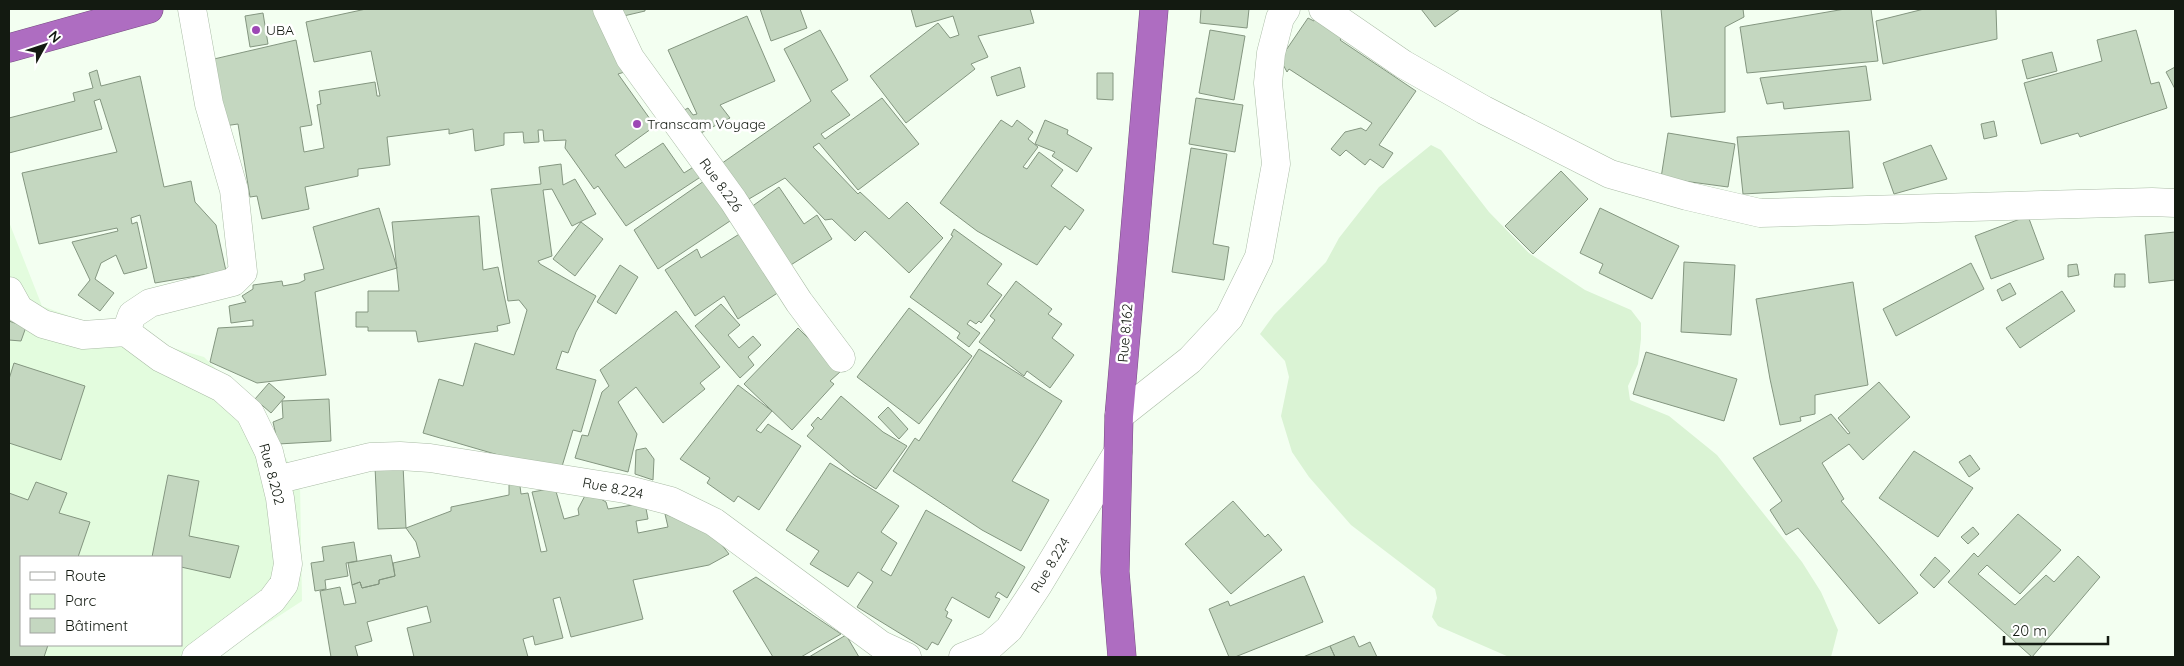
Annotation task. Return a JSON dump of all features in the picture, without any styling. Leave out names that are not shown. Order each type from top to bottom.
[{"type":"highway","points":[[9,48],[149,9]]},
{"type":"highway","name":"Rue 8.162","points":[[1122,657],[1115,572],[1118,416],[1154,9]]},
{"type":"street","points":[[9,291],[19,308],[43,324],[83,335],[126,332],[132,316],[150,303],[233,282],[243,272],[234,190],[209,104],[192,9]]},
{"type":"street","name":"Rue 8.226","points":[[607,9],[630,58],[733,200],[799,302],[840,358]]},
{"type":"street","points":[[1118,416],[1190,360],[1229,318],[1259,257],[1276,164],[1268,83],[1271,53],[1280,18],[1286,9]]},
{"type":"street","points":[[1323,9],[1403,64],[1484,110],[1610,174],[1760,214],[2004,205],[2175,203]]},
{"type":"street","name":"Rue 8.202","points":[[126,332],[161,358],[222,388],[250,413],[269,452],[280,498],[288,564],[284,584],[272,600],[196,657]]},
{"type":"street","name":"Rue 8.224","points":[[963,657],[990,646],[1009,629],[1038,586],[1118,452]]},
{"type":"street","name":"Rue 8.224","points":[[276,480],[370,457],[400,456],[430,458],[625,489],[671,501],[714,522],[881,645],[907,657]]},
{"type":"shaded area","points":[[9,222],[42,306],[96,326],[204,357],[258,411],[300,482],[302,601],[216,657],[9,657]]},
{"type":"green space","points":[[1431,145],[1441,150],[1489,212],[1529,253],[1585,290],[1631,310],[1641,323],[1641,339],[1638,364],[1628,386],[1630,400],[1669,416],[1717,455],[1802,562],[1821,592],[1838,630],[1831,657],[1509,657],[1438,626],[1432,617],[1437,598],[1435,589],[1351,525],[1309,477],[1292,452],[1281,416],[1289,377],[1285,361],[1260,334],[1274,315],[1326,262],[1339,238],[1379,187]]},
{"type":"building","points":[[366,9],[598,9],[628,71],[618,74],[655,126],[615,155],[625,168],[663,143],[684,173],[695,166],[702,176],[626,226],[598,186],[594,189],[565,148],[566,140],[544,141],[543,130],[538,130],[539,142],[524,143],[523,132],[504,133],[504,145],[475,151],[473,129],[449,134],[449,129],[387,137],[390,165],[358,169],[358,176],[305,187],[309,209],[262,219],[257,196],[250,197],[238,124],[224,126],[214,59],[296,40],[312,125],[300,127],[304,152],[324,148],[317,105],[321,104],[319,91],[375,82],[377,96],[380,96],[371,51],[314,62],[306,22]]},
{"type":"building","points":[[612,9],[645,9],[645,11],[615,18]]},
{"type":"building","points":[[760,9],[800,9],[807,28],[771,41]]},
{"type":"building","points":[[911,9],[1030,9],[1034,23],[978,36],[988,57],[971,64],[975,69],[906,123],[870,76],[938,23],[950,38],[959,35],[953,16],[916,27]]},
{"type":"building","points":[[1201,9],[1249,9],[1247,28],[1200,23]]},
{"type":"building","points":[[1421,9],[1460,9],[1435,27]]},
{"type":"building","points":[[1661,9],[1743,9],[1744,17],[1725,27],[1725,112],[1671,117]]},
{"type":"building","points":[[1845,9],[1871,9],[1878,61],[1747,73],[1740,27]]},
{"type":"building","points":[[1924,9],[1996,9],[1997,39],[1883,64],[1876,21]]},
{"type":"building","name":"UBA","points":[[263,13],[268,44],[250,47],[245,16]]},
{"type":"building","points":[[1317,14],[1346,32],[1340,40],[1416,91],[1379,145],[1393,153],[1383,168],[1370,159],[1365,165],[1346,150],[1340,156],[1331,149],[1345,132],[1361,128],[1366,131],[1372,123],[1289,69],[1287,72],[1280,59],[1308,18],[1314,21]]},
{"type":"building","points":[[747,16],[775,81],[720,105],[730,118],[701,133],[679,113],[688,108],[693,115],[697,114],[668,50]]},
{"type":"building","points":[[820,30],[848,80],[831,91],[850,115],[821,134],[825,139],[882,98],[919,144],[858,190],[819,143],[813,147],[858,194],[860,192],[889,219],[907,202],[943,238],[909,273],[865,231],[855,241],[832,219],[825,220],[785,178],[742,203],[718,166],[811,101],[784,49]]},
{"type":"building","points":[[1210,30],[1245,36],[1234,100],[1199,93]]},
{"type":"building","points":[[2136,30],[2151,84],[2159,82],[2167,108],[2080,137],[2078,133],[2041,144],[2024,83],[2102,61],[2097,40]]},
{"type":"building","points":[[2052,52],[2057,71],[2027,79],[2022,60]]},
{"type":"building","points":[[1866,66],[1871,100],[1784,109],[1783,102],[1767,104],[1760,78]]},
{"type":"building","points":[[1020,67],[1025,87],[997,96],[991,77]]},
{"type":"building","points":[[2175,67],[2175,89],[2166,72]]},
{"type":"building","points":[[97,70],[101,86],[140,76],[164,187],[191,181],[195,202],[216,225],[226,271],[155,283],[140,215],[131,218],[132,224],[137,222],[147,268],[124,274],[116,255],[101,263],[95,279],[114,293],[100,311],[78,295],[90,280],[72,242],[118,231],[117,228],[39,244],[22,173],[117,152],[100,99],[94,101],[102,129],[9,153],[9,118],[75,101],[73,93],[93,88],[89,73]]},
{"type":"building","points":[[1097,73],[1113,73],[1113,100],[1097,99]]},
{"type":"building","points":[[1196,98],[1243,105],[1235,152],[1189,144]]},
{"type":"building","points":[[1001,120],[1012,127],[1017,120],[1033,132],[1028,139],[1038,147],[1023,167],[1027,169],[1039,152],[1063,170],[1051,186],[1084,210],[1070,230],[1065,226],[1037,265],[977,231],[940,203]]},
{"type":"building","points":[[1045,120],[1068,130],[1067,134],[1092,148],[1077,172],[1052,156],[1055,152],[1035,144]]},
{"type":"building","points":[[1994,121],[1997,136],[1984,139],[1981,124]]},
{"type":"building","points":[[1849,131],[1853,188],[1743,194],[1737,137]]},
{"type":"building","points":[[1668,133],[1735,144],[1728,187],[1661,178]]},
{"type":"building","points":[[1931,145],[1947,179],[1894,194],[1883,163]]},
{"type":"building","points":[[1191,148],[1227,154],[1213,244],[1229,247],[1224,280],[1172,272]]},
{"type":"building","points":[[561,164],[563,185],[575,179],[596,214],[572,226],[552,189],[543,190],[552,256],[538,261],[540,264],[596,296],[576,332],[568,353],[562,351],[556,369],[596,380],[581,432],[573,430],[560,473],[423,433],[439,379],[463,386],[475,343],[514,355],[527,310],[519,300],[508,301],[491,189],[541,184],[539,167]]},
{"type":"building","points":[[1561,171],[1588,199],[1533,254],[1505,226]]},
{"type":"building","points":[[704,181],[733,219],[658,269],[634,230]]},
{"type":"building","points":[[779,187],[804,224],[817,215],[832,239],[786,268],[747,210]]},
{"type":"building","points":[[379,208],[397,268],[315,292],[326,375],[257,383],[210,362],[218,328],[253,326],[253,320],[231,323],[229,306],[246,302],[242,296],[253,289],[253,285],[282,281],[283,286],[299,283],[305,280],[304,274],[324,269],[313,227]]},
{"type":"building","points":[[1600,208],[1679,246],[1652,299],[1599,273],[1603,264],[1580,253]]},
{"type":"building","points":[[479,216],[483,270],[498,267],[510,323],[497,326],[498,331],[418,342],[416,331],[368,331],[368,327],[356,327],[356,312],[368,312],[368,291],[399,291],[392,222]]},
{"type":"building","points":[[2028,216],[2044,259],[1991,279],[1975,236]]},
{"type":"building","points":[[581,222],[603,239],[575,276],[553,259]]},
{"type":"building","points":[[954,229],[1002,264],[987,284],[1002,295],[981,323],[979,321],[976,324],[970,320],[967,324],[980,333],[969,347],[957,338],[960,333],[910,297],[953,236],[951,235]]},
{"type":"building","points":[[2175,232],[2175,280],[2149,283],[2145,235]]},
{"type":"building","points":[[741,233],[779,292],[738,319],[724,296],[695,316],[665,270],[697,249],[701,258]]},
{"type":"building","points":[[1684,262],[1735,265],[1731,335],[1681,332]]},
{"type":"building","points":[[1971,263],[1984,289],[1896,336],[1883,309]]},
{"type":"building","points":[[2077,264],[2079,275],[2068,277],[2068,265]]},
{"type":"building","points":[[620,265],[638,277],[616,314],[597,302]]},
{"type":"building","points":[[2115,274],[2125,274],[2125,287],[2114,287]]},
{"type":"building","points":[[1016,281],[1052,309],[1048,314],[1062,324],[1052,338],[1074,355],[1050,388],[1027,371],[1024,376],[979,342],[995,320],[990,316]]},
{"type":"building","points":[[1853,282],[1868,385],[1815,395],[1815,414],[1800,417],[1801,421],[1780,425],[1756,299]]},
{"type":"building","points":[[2010,283],[2016,294],[2002,301],[1997,290]]},
{"type":"building","points":[[2062,291],[2075,311],[2020,348],[2006,328]]},
{"type":"building","points":[[721,304],[740,325],[728,335],[739,348],[753,336],[761,345],[748,357],[754,365],[740,378],[695,326]]},
{"type":"building","points":[[909,308],[972,356],[919,424],[857,377]]},
{"type":"building","points":[[676,311],[720,367],[700,383],[705,389],[663,423],[636,387],[618,402],[637,434],[628,472],[575,458],[582,435],[588,436],[602,392],[609,386],[600,370]]},
{"type":"building","points":[[9,321],[26,327],[21,341],[9,340]]},
{"type":"building","points":[[798,328],[841,371],[830,381],[834,384],[792,430],[744,384]]},
{"type":"building","points":[[979,349],[1062,401],[1012,481],[1049,500],[1021,551],[982,530],[893,471],[915,438],[919,441]]},
{"type":"building","points":[[1646,352],[1737,379],[1724,421],[1633,394]]},
{"type":"building","points":[[14,363],[85,386],[61,460],[9,443],[9,379]]},
{"type":"building","points":[[1879,382],[1910,417],[1863,460],[1849,444],[1822,463],[1844,499],[1841,501],[1918,593],[1879,624],[1798,528],[1786,535],[1770,510],[1782,501],[1753,458],[1831,414],[1848,434],[1850,433],[1838,418]]},
{"type":"building","points":[[269,383],[285,397],[271,413],[255,399]]},
{"type":"building","points":[[738,385],[772,411],[756,430],[761,433],[768,424],[801,446],[759,510],[738,496],[734,502],[707,483],[710,478],[680,459]]},
{"type":"building","points":[[841,396],[883,432],[907,446],[876,489],[854,475],[807,436],[814,428],[811,425],[818,417],[821,420]]},
{"type":"building","points":[[329,399],[331,441],[278,444],[273,422],[283,418],[282,401]]},
{"type":"building","points":[[888,407],[908,429],[899,439],[878,417]]},
{"type":"building","points":[[646,448],[654,459],[653,480],[635,474],[636,450]]},
{"type":"building","points":[[1914,451],[1973,488],[1938,537],[1879,498]]},
{"type":"building","points":[[1970,455],[1980,469],[1969,477],[1959,462]]},
{"type":"building","points":[[830,463],[899,506],[881,532],[897,543],[881,570],[891,576],[926,510],[1025,567],[1007,598],[998,592],[995,597],[1000,599],[989,618],[952,597],[945,610],[948,612],[946,617],[952,620],[938,645],[932,642],[927,650],[857,607],[873,582],[858,572],[848,587],[810,564],[819,551],[786,530]]},
{"type":"building","points":[[403,465],[406,528],[378,529],[375,467]]},
{"type":"building","points":[[168,475],[199,481],[189,536],[239,546],[230,578],[182,567],[182,556],[152,556]]},
{"type":"building","points":[[519,478],[521,494],[528,493],[541,552],[547,551],[532,492],[555,488],[564,519],[579,515],[578,509],[590,486],[599,498],[606,502],[608,509],[645,503],[648,519],[636,521],[638,533],[668,527],[665,514],[699,527],[718,540],[729,554],[709,565],[633,580],[643,619],[571,637],[560,597],[553,599],[563,638],[535,645],[533,636],[523,639],[528,657],[414,657],[407,628],[431,622],[427,606],[367,622],[372,641],[355,646],[358,657],[331,657],[320,591],[340,587],[344,605],[356,603],[352,585],[360,582],[362,588],[379,584],[379,580],[395,576],[393,563],[420,557],[416,542],[406,528],[451,511],[451,507],[509,495],[509,479]]},
{"type":"building","points":[[36,482],[67,493],[59,513],[90,522],[78,556],[20,556],[20,646],[48,646],[44,657],[9,657],[9,493],[28,500]]},
{"type":"building","points":[[1233,501],[1265,537],[1268,534],[1282,550],[1231,594],[1185,544]]},
{"type":"building","points":[[2018,514],[2061,550],[2020,594],[1987,565],[1978,574],[2015,605],[2046,575],[2054,582],[2078,556],[2100,577],[2032,657],[1948,582],[1974,553],[1978,557]]},
{"type":"building","points":[[1973,527],[1979,534],[1968,544],[1961,537]]},
{"type":"building","points":[[354,542],[357,561],[346,563],[348,576],[325,580],[326,589],[315,591],[311,563],[324,561],[322,547]]},
{"type":"building","points":[[391,555],[395,576],[379,580],[379,584],[362,588],[360,582],[352,585],[348,563]]},
{"type":"building","points":[[1935,557],[1950,571],[1934,588],[1920,575]]},
{"type":"building","points":[[1304,576],[1323,622],[1235,657],[1229,657],[1209,609],[1228,601],[1230,606]]},
{"type":"building","points":[[756,577],[841,634],[801,657],[773,657],[733,591]]},
{"type":"building","points":[[846,635],[859,657],[809,657]]},
{"type":"building","points":[[1354,636],[1359,647],[1370,642],[1377,657],[1335,657],[1330,646]]},
{"type":"building","points":[[1330,646],[1335,657],[1303,657]]},
{"type":"place","name":"UBA","points":[[256,30]]},
{"type":"place","name":"Transcam Voyage","points":[[637,124]]}]
